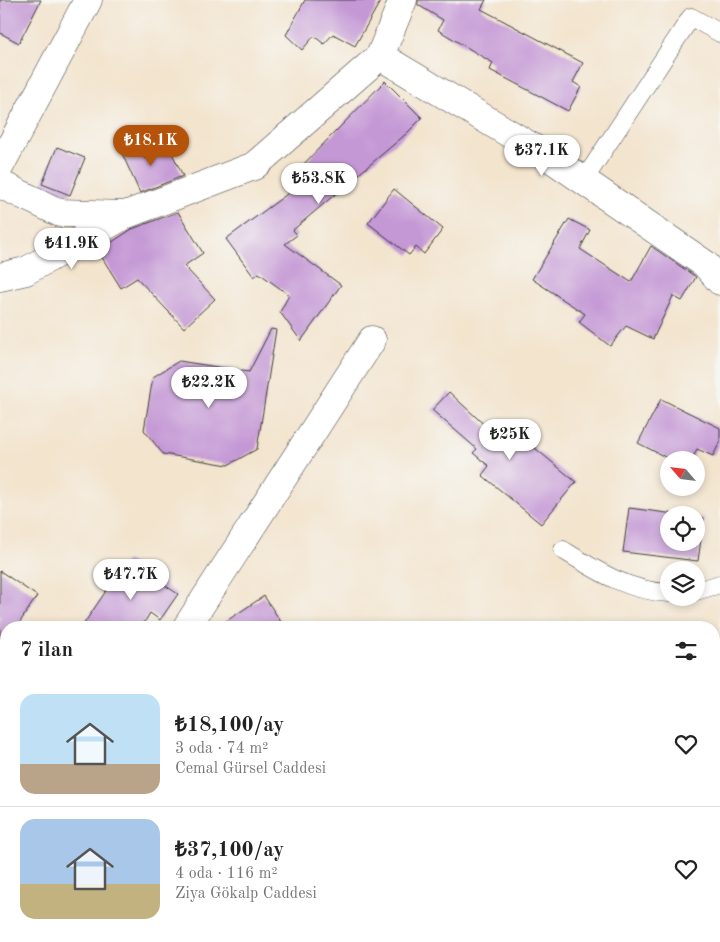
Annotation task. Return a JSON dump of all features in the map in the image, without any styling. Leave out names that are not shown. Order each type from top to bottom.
[{"type":"street","points":[[0,166],[88,0]]},
{"type":"street","points":[[0,277],[26,271],[125,215],[254,166],[380,56],[403,0]]},
{"type":"street","points":[[380,56],[584,180],[705,264],[720,281]]},
{"type":"street","points":[[0,184],[60,213],[125,215]]},
{"type":"street","points":[[191,621],[372,340]]},
{"type":"lane","points":[[584,180],[690,16],[720,33]]},
{"type":"lane","points":[[563,550],[610,579],[630,587],[660,592]]},
{"type":"lane","points":[[705,588],[720,584]]},
{"type":"building","points":[[0,0],[41,0],[19,43],[0,33]]},
{"type":"building","points":[[305,0],[381,0],[355,46],[333,34],[324,44],[314,36],[302,50],[286,35]]},
{"type":"building","points":[[418,0],[486,0],[481,9],[583,63],[573,82],[581,87],[568,111],[490,70],[493,63],[438,30],[443,20],[418,5]]},
{"type":"building","points":[[385,81],[422,118],[406,134],[293,230],[297,235],[285,244],[341,285],[301,341],[280,312],[289,295],[259,273],[254,277],[226,239],[298,186],[290,178]]},
{"type":"building","points":[[134,141],[145,159],[169,147],[183,176],[140,193],[120,149]]},
{"type":"building","points":[[57,147],[85,158],[70,195],[42,184]]},
{"type":"building","points":[[394,189],[443,229],[424,254],[416,247],[409,255],[368,223]]},
{"type":"building","points":[[178,212],[203,253],[184,266],[215,299],[184,328],[137,278],[121,288],[98,251],[132,229]]},
{"type":"building","points":[[569,219],[590,230],[580,249],[631,282],[651,246],[696,277],[682,301],[673,296],[653,339],[626,326],[610,346],[579,322],[585,314],[532,279]]},
{"type":"building","points":[[271,329],[276,330],[257,449],[228,465],[163,454],[144,430],[153,377],[179,361],[249,372]]},
{"type":"building","points":[[449,392],[491,431],[501,420],[576,482],[541,524],[482,475],[489,466],[473,453],[477,449],[432,410]]},
{"type":"building","points":[[661,399],[720,428],[720,442],[713,456],[697,449],[696,451],[660,451],[660,454],[638,443]]},
{"type":"building","points":[[629,508],[660,512],[660,551],[699,551],[698,561],[623,552]]},
{"type":"building","points":[[127,560],[178,594],[160,620],[150,613],[145,621],[86,621]]},
{"type":"building","points":[[0,571],[37,596],[21,621],[0,621]]},
{"type":"building","points":[[264,596],[280,621],[226,621]]}]
